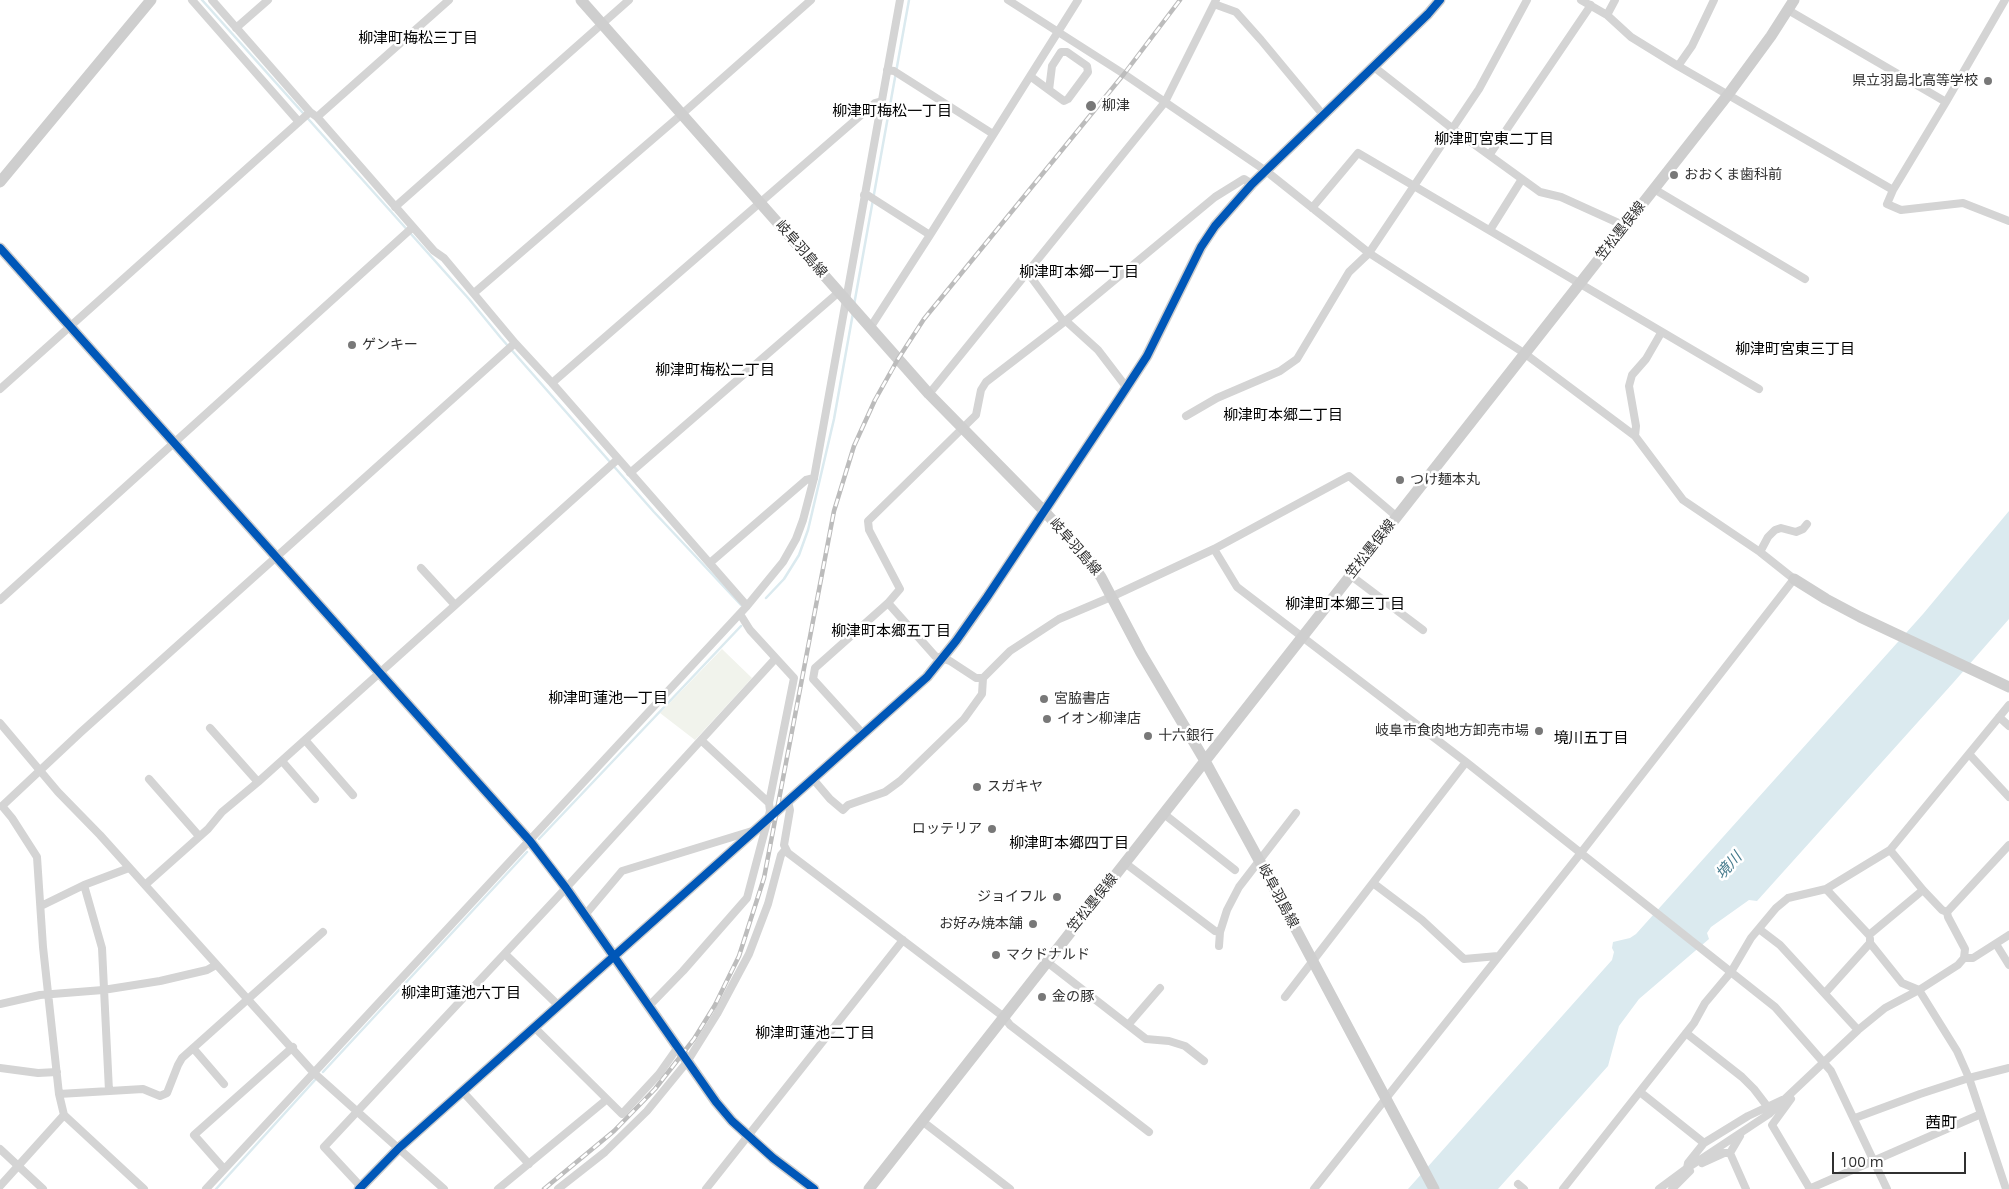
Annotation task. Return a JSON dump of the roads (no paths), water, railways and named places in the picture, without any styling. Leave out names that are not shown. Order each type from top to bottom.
[{"type":"street","points":[[0,182],[151,0]]},
{"type":"street","points":[[192,0],[299,122]]},
{"type":"street","points":[[212,0],[395,207],[474,293],[476,298],[515,343],[748,606]]},
{"type":"street","points":[[236,28],[268,0]]},
{"type":"street","points":[[0,389],[299,122],[314,115],[449,0]]},
{"type":"street","name":"岐阜羽島線","points":[[581,0],[929,394],[962,430],[1044,511],[1091,562],[1266,872],[1434,1189]]},
{"type":"street","points":[[395,207],[629,0]]},
{"type":"street","points":[[474,293],[811,0]]},
{"type":"street","points":[[206,1189],[748,606],[783,562],[796,539],[814,478],[842,296],[864,195],[900,0]]},
{"type":"street","points":[[1008,0],[1166,102],[1266,171],[1369,253],[1524,352],[1635,436],[1683,500],[1760,552],[1794,579],[1826,599],[2009,687]]},
{"type":"street","points":[[870,328],[1078,0]]},
{"type":"street","points":[[775,659],[702,741],[324,1147],[361,1188],[399,1148],[927,677],[988,597],[1127,388],[1147,356],[1201,247],[1215,226],[1252,184],[1324,116],[1440,0]]},
{"type":"street","points":[[1186,416],[1216,398],[1280,371],[1298,359],[1349,272],[1369,253],[1479,89],[1527,0]]},
{"type":"street","points":[[1581,0],[1607,15],[1631,37],[1727,96],[1893,190]]},
{"type":"street","points":[[1607,15],[1615,0]]},
{"type":"street","points":[[1678,66],[1692,46],[1714,0]]},
{"type":"street","points":[[2005,0],[1893,190],[1887,204],[1902,210],[1963,203],[2009,221]]},
{"type":"street","points":[[929,394],[1166,102],[1215,2],[1236,12],[1324,116]]},
{"type":"street","points":[[1490,154],[1591,5]]},
{"type":"street","points":[[1791,5],[1946,102]]},
{"type":"street","name":"笠松墨俣線","points":[[869,1189],[1524,352],[1727,96],[1791,5]]},
{"type":"street","points":[[1030,76],[1049,90],[1064,101],[1068,99],[1088,72],[1087,66],[1067,52],[1061,52],[1052,66],[1049,90]]},
{"type":"street","points":[[1374,66],[1453,129],[1540,192],[1561,197],[1624,226]]},
{"type":"street","points":[[887,70],[894,71],[993,134]]},
{"type":"street","points":[[552,383],[875,103],[882,101]]},
{"type":"street","points":[[1312,208],[1358,153],[1759,389]]},
{"type":"street","points":[[863,734],[813,679],[814,668],[888,603],[900,589],[869,530],[868,521],[976,415],[980,390],[986,382],[1065,321],[1215,197],[1244,179],[1252,184]]},
{"type":"street","points":[[1490,230],[1522,179]]},
{"type":"street","points":[[1654,189],[1805,279]]},
{"type":"street","points":[[864,195],[869,196],[930,235]]},
{"type":"street","points":[[0,600],[413,227]]},
{"type":"street","points":[[0,248],[530,841],[566,888],[716,1102],[747,1137],[814,1189]]},
{"type":"street","points":[[1028,273],[1065,321],[1098,350],[1127,388]]},
{"type":"street","points":[[630,473],[842,296]]},
{"type":"street","points":[[1635,436],[1636,426],[1629,386],[1632,375],[1646,359],[1661,333]]},
{"type":"street","points":[[144,1189],[64,1115],[59,1094],[50,994],[43,946],[37,856],[2,806],[81,732],[515,343]]},
{"type":"street","points":[[145,885],[199,836],[222,812],[282,761],[618,459]]},
{"type":"street","points":[[813,779],[830,799],[843,810],[848,805],[885,792],[900,782],[964,719],[982,694],[983,678],[1010,651],[1034,634],[1059,619],[1214,549],[1349,476],[1396,516]]},
{"type":"street","points":[[711,562],[806,480],[814,478]]},
{"type":"street","points":[[1760,552],[1768,537],[1775,530],[1781,528],[1796,532],[1803,529],[1807,524]]},
{"type":"street","points":[[1214,549],[1237,586],[1466,762],[1775,1007],[1831,1071],[1888,1189]]},
{"type":"street","points":[[421,568],[455,606]]},
{"type":"street","points":[[1350,575],[1423,630]]},
{"type":"street","points":[[1314,1189],[1580,854],[1794,579]]},
{"type":"street","points":[[888,603],[935,656],[942,658],[976,678],[983,678]]},
{"type":"street","points":[[649,1006],[683,971],[747,898],[770,811],[769,803],[794,678],[750,630],[740,614]]},
{"type":"street","points":[[1563,1189],[1686,1033],[1705,1004],[1731,972],[1751,938],[1776,908],[1788,898],[1826,889],[1890,850],[2009,705]]},
{"type":"street","points":[[1999,717],[2009,726]]},
{"type":"street","points":[[0,723],[41,769],[58,792],[130,868],[216,965],[293,1047],[314,1073],[444,1189]]},
{"type":"street","points":[[210,728],[258,782]]},
{"type":"street","points":[[304,740],[353,796]]},
{"type":"street","points":[[702,741],[769,803]]},
{"type":"street","points":[[1970,754],[2009,797]]},
{"type":"street","points":[[282,761],[315,799]]},
{"type":"street","points":[[1285,997],[1466,762]]},
{"type":"street","points":[[149,779],[199,836]]},
{"type":"street","points":[[788,801],[790,810],[784,845],[785,850],[1004,1017],[1010,1025],[1149,1132]]},
{"type":"street","points":[[1219,946],[1220,932],[1227,910],[1239,887],[1296,813]]},
{"type":"street","points":[[1164,814],[1235,870]]},
{"type":"street","points":[[585,915],[622,871],[758,829]]},
{"type":"street","points":[[1947,912],[2009,845]]},
{"type":"street","points":[[558,1189],[605,1152],[647,1111],[687,1062],[722,1006],[748,954],[768,904],[781,855],[785,850]]},
{"type":"street","points":[[1890,850],[1923,890],[1942,910],[1947,912]]},
{"type":"street","points":[[1125,863],[1215,931],[1220,932]]},
{"type":"street","points":[[41,906],[84,884],[130,868]]},
{"type":"street","points":[[1373,883],[1422,920],[1464,959],[1498,956]]},
{"type":"street","points":[[84,884],[102,948],[109,1091]]},
{"type":"street","points":[[1826,889],[1870,939],[1902,982],[1919,990],[1956,1051],[1969,1078],[2006,1189]]},
{"type":"street","points":[[1825,993],[1870,939],[1923,890]]},
{"type":"street","points":[[1659,1189],[1769,1114],[1858,1030],[1885,1008],[1919,990],[1958,965],[1964,958],[1965,949],[1947,912]]},
{"type":"street","points":[[1759,929],[1780,945],[1858,1030]]},
{"type":"street","points":[[59,1094],[143,1089],[160,1096],[167,1093],[178,1065],[193,1048],[323,932]]},
{"type":"street","points":[[1964,958],[1973,958],[2009,935]]},
{"type":"street","points":[[706,1189],[903,940]]},
{"type":"street","points":[[1996,944],[2009,965]]},
{"type":"street","points":[[505,954],[559,1006]]},
{"type":"street","points":[[1047,962],[1146,1039],[1169,1041],[1185,1046],[1204,1061]]},
{"type":"street","points":[[0,1004],[50,994],[103,990],[160,982],[207,970],[216,965]]},
{"type":"street","points":[[1128,1026],[1160,988]]},
{"type":"street","points":[[535,1028],[622,1114],[659,1074],[678,1047]]},
{"type":"street","points":[[1686,1033],[1742,1077],[1767,1106]]},
{"type":"street","points":[[224,1169],[194,1135],[293,1047]]},
{"type":"street","points":[[193,1048],[224,1084]]},
{"type":"street","points":[[0,1068],[38,1073],[57,1072]]},
{"type":"street","points":[[1855,1118],[1969,1078],[2009,1068]]},
{"type":"street","points":[[1796,1090],[1772,1126],[1810,1189],[1981,1114]]},
{"type":"street","points":[[463,1092],[529,1164]]},
{"type":"street","points":[[1640,1092],[1704,1142]]},
{"type":"street","points":[[498,1189],[606,1100]]},
{"type":"street","points":[[1686,1169],[1688,1163],[1704,1142],[1767,1106],[1781,1100],[1784,1101]]},
{"type":"street","points":[[0,1186],[64,1115]]},
{"type":"street","points":[[922,1121],[1010,1189]]},
{"type":"street","points":[[1730,1153],[1741,1134]]},
{"type":"street","points":[[0,1149],[43,1189]]},
{"type":"street","points":[[1695,1163],[1701,1163],[1724,1153],[1730,1153]]},
{"type":"street","points":[[1730,1153],[1746,1189]]},
{"type":"street","points":[[1672,1189],[1695,1163]]},
{"type":"water","name":"境川","points":[[2009,511],[2009,619],[1953,683],[1757,901],[1749,900],[1711,927],[1707,933],[1709,939],[1639,999],[1619,1026],[1608,1066],[1498,1189],[1408,1189],[1612,960],[1614,952],[1612,948],[1613,942],[1630,938],[1636,934],[1923,614]]},
{"type":"waterway","points":[[202,0],[469,299],[654,512],[741,605]]},
{"type":"waterway","points":[[854,305],[909,0]]},
{"type":"waterway","points":[[766,598],[784,579],[799,555],[808,530],[834,419],[853,313]]},
{"type":"waterway","points":[[539,839],[741,626]]},
{"type":"waterway","points":[[323,1072],[527,852]]},
{"type":"waterway","points":[[216,1189],[315,1080]]},
{"type":"railway","points":[[544,1189],[614,1131],[655,1089],[694,1039],[715,1005],[739,956],[764,878],[834,511],[854,446],[875,400],[898,359],[924,319],[1124,74],[1180,0]]},
{"type":"place","name":"県立羽島北高等学校","points":[[1988,81]]},
{"type":"place","name":"柳津","points":[[1091,106]]},
{"type":"place","name":"おおくま歯科前","points":[[1674,175]]},
{"type":"place","name":"ゲンキー","points":[[352,345]]},
{"type":"place","name":"つけ麺本丸","points":[[1400,480]]},
{"type":"place","name":"宮脇書店","points":[[1044,699]]},
{"type":"place","name":"イオン柳津店","points":[[1047,719]]},
{"type":"place","name":"岐阜市食肉地方卸売市場","points":[[1539,731]]},
{"type":"place","name":"十六銀行","points":[[1148,736]]},
{"type":"place","name":"スガキヤ","points":[[977,787]]},
{"type":"place","name":"ロッテリア","points":[[992,829]]},
{"type":"place","name":"ジョイフル","points":[[1057,897]]},
{"type":"place","name":"お好み焼本舗","points":[[1033,924]]},
{"type":"place","name":"マクドナルド","points":[[996,955]]},
{"type":"place","name":"金の豚","points":[[1042,997]]},
{"type":"district","name":"柳津町梅松三丁目","points":[[418,39]]},
{"type":"district","name":"柳津町梅松一丁目","points":[[892,112]]},
{"type":"district","name":"柳津町宮東二丁目","points":[[1494,140]]},
{"type":"district","name":"柳津町本郷一丁目","points":[[1079,273]]},
{"type":"district","name":"柳津町宮東三丁目","points":[[1795,350]]},
{"type":"district","name":"柳津町梅松二丁目","points":[[715,371]]},
{"type":"district","name":"柳津町本郷二丁目","points":[[1283,416]]},
{"type":"district","name":"柳津町本郷三丁目","points":[[1345,605]]},
{"type":"district","name":"柳津町本郷五丁目","points":[[891,632]]},
{"type":"district","name":"柳津町蓮池一丁目","points":[[608,699]]},
{"type":"district","name":"境川五丁目","points":[[1591,739]]},
{"type":"district","name":"柳津町本郷四丁目","points":[[1069,844]]},
{"type":"district","name":"柳津町蓮池六丁目","points":[[461,994]]},
{"type":"district","name":"柳津町蓮池二丁目","points":[[815,1034]]},
{"type":"district","name":"茜町","points":[[1941,1123]]}]
